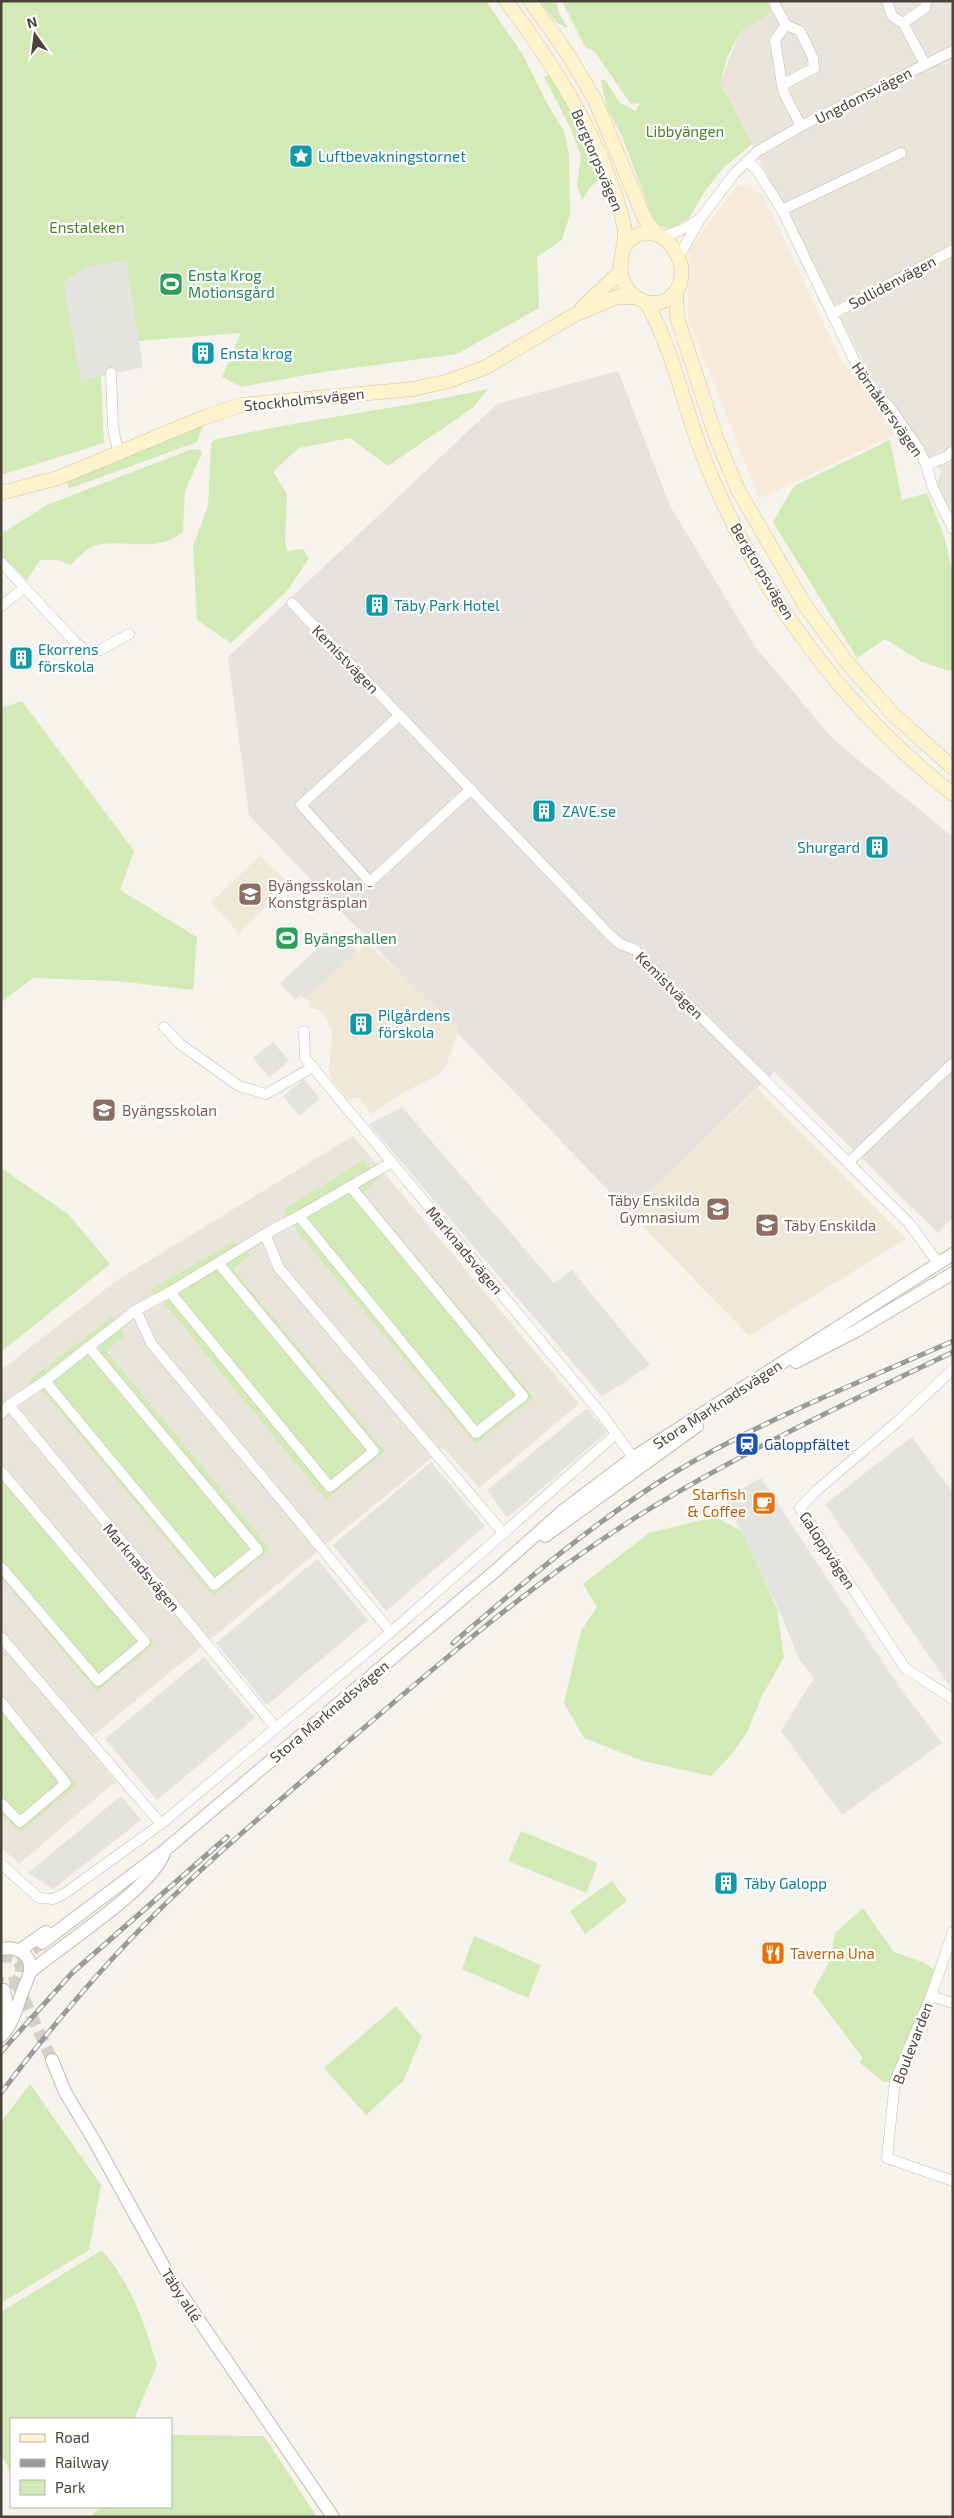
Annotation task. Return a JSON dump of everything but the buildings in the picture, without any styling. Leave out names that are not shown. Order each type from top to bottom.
[{"type":"main road","name":"Bergtorpsvägen","points":[[506,1],[566,86],[591,135],[610,181],[625,228],[623,248]]},
{"type":"main road","name":"Bergtorpsvägen","points":[[530,1],[568,53],[594,98],[645,219],[659,235]]},
{"type":"main road","points":[[642,233],[659,235],[674,247],[679,256],[681,275],[676,291],[669,298],[657,304],[640,299],[622,280],[621,271],[623,248],[631,237],[642,233]]},
{"type":"main road","name":"Stockholmsvägen","points":[[574,315],[621,271]]},
{"type":"main road","name":"Bergtorpsvägen","points":[[676,291],[677,317],[716,437],[738,490],[806,607],[849,664],[894,715],[953,768]]},
{"type":"main road","name":"Stockholmsvägen","points":[[1,493],[58,478],[118,452],[241,405],[413,389],[449,381],[486,367],[574,315],[617,297],[640,299]]},
{"type":"main road","name":"Bergtorpsvägen","points":[[640,299],[660,325],[705,461],[726,508],[758,569],[796,627],[839,682],[885,733],[953,794]]},
{"type":"street","name":"Ungdomsvägen","points":[[887,1],[892,16],[903,22],[925,64]]},
{"type":"street","points":[[903,22],[925,8],[926,1]]},
{"type":"street","points":[[775,5],[786,26],[800,31],[813,58],[814,68],[782,85]]},
{"type":"street","name":"Ungdomsvägen","points":[[786,26],[775,40],[785,95],[801,126]]},
{"type":"street","name":"Ungdomsvägen","points":[[679,256],[700,219],[734,174],[758,151],[801,126],[953,51]]},
{"type":"street","points":[[782,210],[900,153]]},
{"type":"street","name":"Hörnåkersvägen","points":[[747,162],[756,170],[782,210],[861,374],[891,409],[919,449],[933,488],[953,528]]},
{"type":"street","name":"Ungdomsvägen","points":[[659,235],[681,230],[700,219]]},
{"type":"street","name":"Sollidenvägen","points":[[832,314],[953,250]]},
{"type":"street","points":[[111,373],[113,428],[118,452]]},
{"type":"street","points":[[926,465],[953,451]]},
{"type":"street","points":[[1,562],[86,652],[100,650],[129,634]]},
{"type":"street","points":[[1,606],[24,588]]},
{"type":"street","name":"Kemistvägen","points":[[292,603],[609,934],[620,944],[636,950],[640,960],[652,968],[909,1223],[938,1263]]},
{"type":"street","points":[[400,715],[301,805],[370,882],[471,789]]},
{"type":"street","points":[[164,1026],[180,1044],[239,1086],[252,1091],[266,1094],[313,1067]]},
{"type":"street","name":"Marknadsvägen","points":[[304,1031],[305,1058],[616,1434],[637,1463]]},
{"type":"street","points":[[848,1162],[953,1063]]},
{"type":"street","points":[[1,1414],[9,1405],[45,1381],[136,1310],[392,1162]]},
{"type":"street","points":[[299,1216],[476,1434],[523,1396],[351,1187]]},
{"type":"street","points":[[265,1234],[279,1268],[504,1534]]},
{"type":"street","name":"Stora Marknadsvägen","points":[[42,1943],[164,1851],[494,1572],[637,1463],[953,1254]]},
{"type":"street","points":[[938,1263],[951,1275]]},
{"type":"street","points":[[170,1292],[330,1487],[374,1450],[218,1264]]},
{"type":"street","name":"Stora Marknadsvägen","points":[[637,1463],[789,1365],[856,1331],[951,1275]]},
{"type":"street","points":[[136,1310],[151,1343],[391,1632]]},
{"type":"street","points":[[45,1381],[214,1585],[258,1550],[89,1347]]},
{"type":"street","name":"Galoppvägen","points":[[953,1369],[897,1422],[816,1491],[800,1508],[905,1668],[953,1700]]},
{"type":"street","name":"Marknadsvägen","points":[[9,1405],[276,1728]]},
{"type":"street","points":[[1,1864],[32,1894],[44,1899],[53,1899],[64,1894],[161,1824],[391,1632],[616,1434]]},
{"type":"street","points":[[1,1471],[145,1642],[98,1681],[1,1567]]},
{"type":"street","points":[[1,1637],[161,1824]]},
{"type":"street","points":[[1,1702],[66,1782],[20,1822],[1,1803]]},
{"type":"street","name":"Stora Marknadsvägen","points":[[20,1950],[69,1916],[146,1856],[164,1851]]},
{"type":"street","name":"Stora Marknadsvägen","points":[[28,1976],[153,1873],[161,1862],[164,1851]]},
{"type":"street","name":"Boulevarden","points":[[953,1932],[930,1996],[895,2080],[886,2158],[953,2181]]},
{"type":"street","points":[[1,1949],[11,1947],[20,1950],[29,1962],[28,1976],[6,2031],[1,2036]]},
{"type":"street","points":[[1,2021],[7,2005],[3,1989],[14,1989],[28,1976]]},
{"type":"street","points":[[930,1996],[953,2003]]},
{"type":"street","name":"Täby allé","points":[[52,2060],[65,2092],[95,2142],[169,2276],[333,2517]]},
{"type":"shaded area","points":[[765,1],[953,1],[953,525],[936,487],[941,471],[928,459],[866,368],[720,83],[740,32]]},
{"type":"shaded area","points":[[738,185],[763,195],[841,360],[898,433],[759,499],[688,317],[689,249]]},
{"type":"shaded area","points":[[126,260],[143,367],[81,381],[63,282],[86,267]]},
{"type":"shaded area","points":[[618,371],[670,506],[756,648],[834,740],[953,837],[953,1217],[938,1233],[774,1072],[629,1212],[249,815],[228,657],[497,404]]},
{"type":"shaded area","name":"Byängsskolan - Konstgräsplan","points":[[260,855],[289,884],[239,933],[211,903]]},
{"type":"shaded area","points":[[337,931],[357,952],[305,999],[301,995],[295,1000],[280,983]]},
{"type":"shaded area","points":[[367,943],[459,1028],[446,1066],[436,1076],[406,1091],[372,1114],[358,1097],[349,1099],[332,1080],[329,1070],[332,1032],[326,1017],[319,1010],[308,1007],[311,1003],[306,998]]},
{"type":"shaded area","points":[[273,1042],[289,1061],[269,1077],[253,1058]]},
{"type":"shaded area","points":[[304,1079],[320,1099],[299,1116],[283,1096]]},
{"type":"shaded area","name":"Täby Enskilda","points":[[758,1089],[906,1239],[749,1336],[629,1212]]},
{"type":"shaded area","points":[[402,1107],[554,1283],[572,1270],[650,1365],[602,1397],[369,1124]]},
{"type":"shaded area","points":[[353,1136],[579,1404],[479,1488],[444,1448],[85,1742],[117,1783],[110,1786],[19,1864],[1,1847],[1,1370],[116,1281]]},
{"type":"shaded area","points":[[587,1408],[607,1432],[507,1518],[487,1490]]},
{"type":"shaded area","points":[[912,1437],[953,1493],[953,1691],[825,1504]]},
{"type":"shaded area","points":[[431,1462],[485,1526],[386,1611],[333,1545]]},
{"type":"shaded area","points":[[761,1478],[897,1684],[942,1743],[842,1815],[781,1731],[814,1678],[800,1661],[782,1617],[725,1498]]},
{"type":"shaded area","points":[[317,1559],[368,1620],[267,1705],[216,1643]]},
{"type":"shaded area","points":[[204,1657],[255,1718],[157,1800],[105,1739]]},
{"type":"shaded area","points":[[121,1796],[141,1820],[53,1889],[28,1873]]},
{"type":"green space","name":"Enstaleken","points":[[1,1],[486,1],[523,55],[549,107],[564,131],[569,154],[570,214],[562,240],[537,257],[539,308],[457,354],[323,372],[241,387],[222,377],[241,333],[138,341],[126,261],[81,381],[101,376],[104,443],[1,475]]},
{"type":"green space","points":[[539,1],[556,1],[559,13],[568,28],[557,23]]},
{"type":"green space","name":"Libbyängen","points":[[562,1],[767,1],[772,11],[740,32],[727,58],[720,83],[752,144],[722,169],[705,191],[688,219],[672,228],[665,228],[657,224],[650,211],[622,136],[607,109],[601,80],[605,80],[620,103],[635,111],[640,104],[630,103],[595,52],[585,47]]},
{"type":"green space","points":[[551,74],[595,157],[601,179],[591,186],[582,200],[577,185],[581,156],[570,127],[544,77]]},
{"type":"green space","points":[[488,389],[474,407],[388,466],[350,438],[299,448],[273,471],[287,495],[285,540],[287,551],[303,549],[309,558],[287,591],[231,643],[197,620],[193,546],[208,506],[211,444],[214,440]]},
{"type":"green space","points":[[204,424],[197,442],[68,489],[68,480]]},
{"type":"green space","points":[[890,440],[902,500],[927,493],[945,539],[953,575],[953,672],[922,662],[885,639],[857,658],[773,522],[794,486]]},
{"type":"green space","points":[[199,449],[202,453],[185,491],[183,531],[174,538],[155,544],[112,543],[93,546],[71,565],[58,560],[40,560],[27,580],[1,555],[1,534],[47,505],[189,450]]},
{"type":"green space","points":[[22,701],[134,851],[120,890],[197,937],[193,990],[117,981],[33,978],[1,1002],[1,708]]},
{"type":"green space","points":[[363,1160],[380,1177],[363,1192],[534,1398],[476,1444],[304,1240],[283,1210]]},
{"type":"green space","points":[[1,1168],[68,1214],[110,1264],[1,1352]]},
{"type":"green space","points":[[233,1242],[250,1255],[233,1269],[385,1451],[326,1500],[159,1297],[150,1290]]},
{"type":"green space","points":[[112,1317],[125,1336],[106,1351],[270,1549],[213,1596],[48,1397],[28,1381]]},
{"type":"green space","points":[[1,1462],[154,1644],[97,1692],[1,1577]]},
{"type":"green space","points":[[715,1517],[742,1531],[777,1609],[784,1657],[762,1696],[747,1732],[732,1754],[711,1776],[643,1761],[584,1738],[564,1703],[581,1631],[597,1607],[583,1584],[649,1533]]},
{"type":"green space","points":[[1,1695],[77,1785],[21,1832],[1,1814]]},
{"type":"green space","points":[[521,1831],[598,1863],[586,1893],[508,1861]]},
{"type":"green space","points":[[612,1881],[627,1901],[585,1934],[570,1911]]},
{"type":"green space","points":[[863,1908],[894,1952],[922,1962],[939,1972],[895,2081],[884,2082],[859,2062],[863,2058],[813,1992],[831,1958],[835,1933]]},
{"type":"green space","points":[[474,1936],[541,1965],[528,1998],[462,1969]]},
{"type":"green space","points":[[396,2006],[422,2037],[403,2081],[366,2115],[324,2068]]},
{"type":"green space","points":[[30,2084],[101,2185],[89,2250],[1,2303],[1,2122]]},
{"type":"green space","points":[[102,2250],[122,2278],[136,2304],[157,2365],[134,2418],[10,2418],[10,2472],[1,2453],[1,2312]]},
{"type":"green space","points":[[172,2435],[264,2436],[317,2517],[90,2517],[99,2508],[172,2508]]},
{"type":"tunnel","points":[[18,1960],[42,1943]]},
{"type":"tunnel","points":[[1,1957],[12,1957],[21,1967],[21,1972],[16,1982],[1,1983]]},
{"type":"tunnel","points":[[16,1982],[52,2060]]},
{"type":"railway","points":[[453,1643],[533,1575],[588,1532],[675,1472],[742,1435],[953,1341]]},
{"type":"railway","points":[[1,2093],[88,1986],[158,1911],[248,1827],[473,1636],[595,1544],[676,1493],[753,1450],[953,1352]]},
{"type":"railway","points":[[1,2052],[72,1973],[227,1837]]},
{"type":"place","name":"Luftbevakningstornet","points":[[301,156]]},
{"type":"place","name":"Ensta Krog Motionsgård","points":[[171,284]]},
{"type":"place","name":"Ensta krog","points":[[203,353]]},
{"type":"place","name":"Täby Park Hotel","points":[[377,605]]},
{"type":"place","name":"Ekorrens förskola","points":[[21,658]]},
{"type":"place","name":"ZAVE.se","points":[[544,811]]},
{"type":"place","name":"Shurgard","points":[[877,847]]},
{"type":"place","name":"Byängsskolan - Konstgräsplan","points":[[250,894]]},
{"type":"place","name":"Byängshallen","points":[[287,938]]},
{"type":"place","name":"Pilgårdens förskola","points":[[361,1024]]},
{"type":"place","name":"Byängsskolan","points":[[104,1110]]},
{"type":"place","name":"Täby Enskilda Gymnasium","points":[[718,1209]]},
{"type":"place","name":"Täby Enskilda","points":[[767,1225]]},
{"type":"place","name":"Galoppfältet","points":[[747,1444]]},
{"type":"place","name":"Starfish & Coffee","points":[[764,1503]]},
{"type":"place","name":"Täby Galopp","points":[[726,1883]]},
{"type":"place","name":"Taverna Una","points":[[773,1953]]}]
